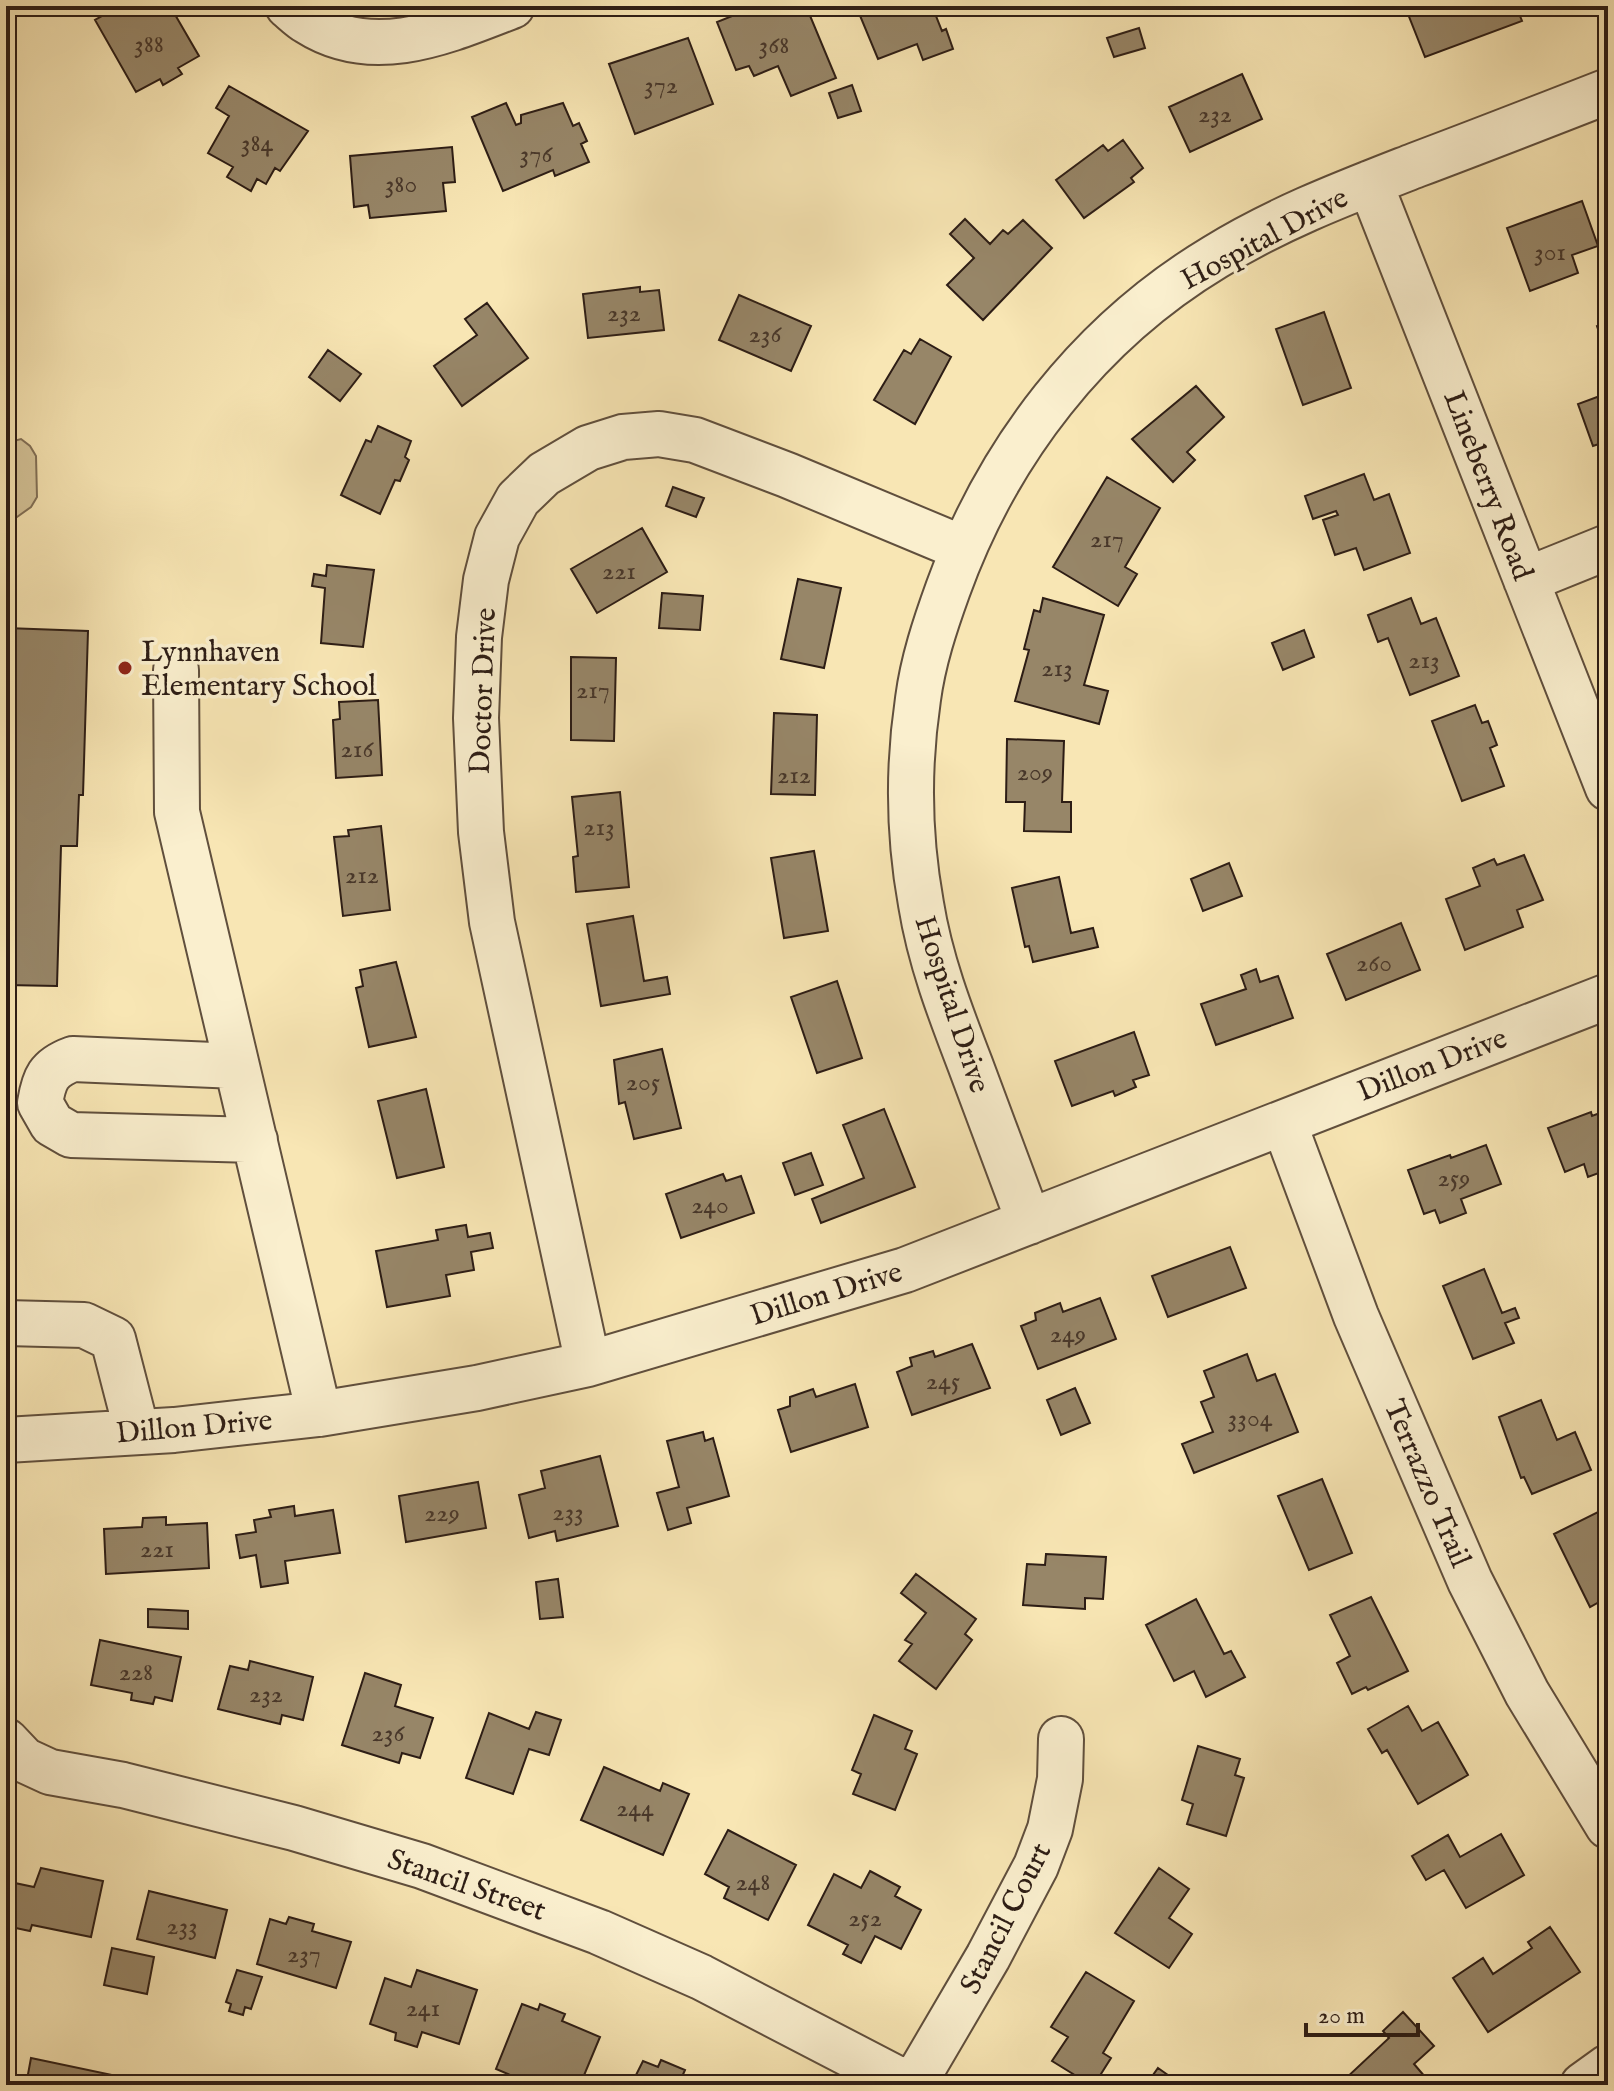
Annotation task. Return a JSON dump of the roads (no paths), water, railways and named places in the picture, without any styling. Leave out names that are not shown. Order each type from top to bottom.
[{"type":"street","points":[[288,6],[308,22],[339,37],[374,43],[405,41],[446,31],[512,6]]},
{"type":"street","name":"Hospital Drive","points":[[1029,1222],[939,980],[921,905],[913,843],[911,768],[918,698],[933,629],[962,548],[1002,471],[1048,404],[1098,348],[1153,298],[1215,256],[1297,213],[1608,91]]},
{"type":"street","name":"Lineberry Road","points":[[1370,183],[1608,788]]},
{"type":"street","name":"Doctor Drive","points":[[588,1364],[492,922],[481,832],[476,718],[479,637],[486,580],[497,537],[518,499],[544,474],[588,448],[623,437],[659,434],[695,440],[962,548]]},
{"type":"street","points":[[1526,580],[1608,547]]},
{"type":"street","points":[[176,670],[177,812],[319,1414]]},
{"type":"street","name":"Dillon Drive","points":[[6,1440],[174,1430],[319,1414],[477,1388],[588,1364],[905,1270],[1608,996]]},
{"type":"street","points":[[237,1066],[73,1059],[59,1064],[44,1079],[40,1103],[52,1124],[71,1135],[255,1140]]},
{"type":"street","name":"Terrazzo Trail","points":[[1284,1123],[1356,1316],[1470,1581],[1527,1693],[1608,1826]]},
{"type":"street","points":[[6,1323],[84,1325],[113,1339],[137,1432]]},
{"type":"street","name":"Stancil Court","points":[[911,2085],[988,1957],[1036,1866],[1050,1829],[1060,1779],[1061,1739]]},
{"type":"street","name":"Stancil Street","points":[[6,1741],[24,1760],[50,1772],[123,1785],[294,1828],[422,1866],[599,1932],[701,1977],[911,2085]]},
{"type":"street","points":[[1583,2085],[1608,2067]]},
{"type":"place","name":"Lynnhaven Elementary School","points":[[125,668]]}]
